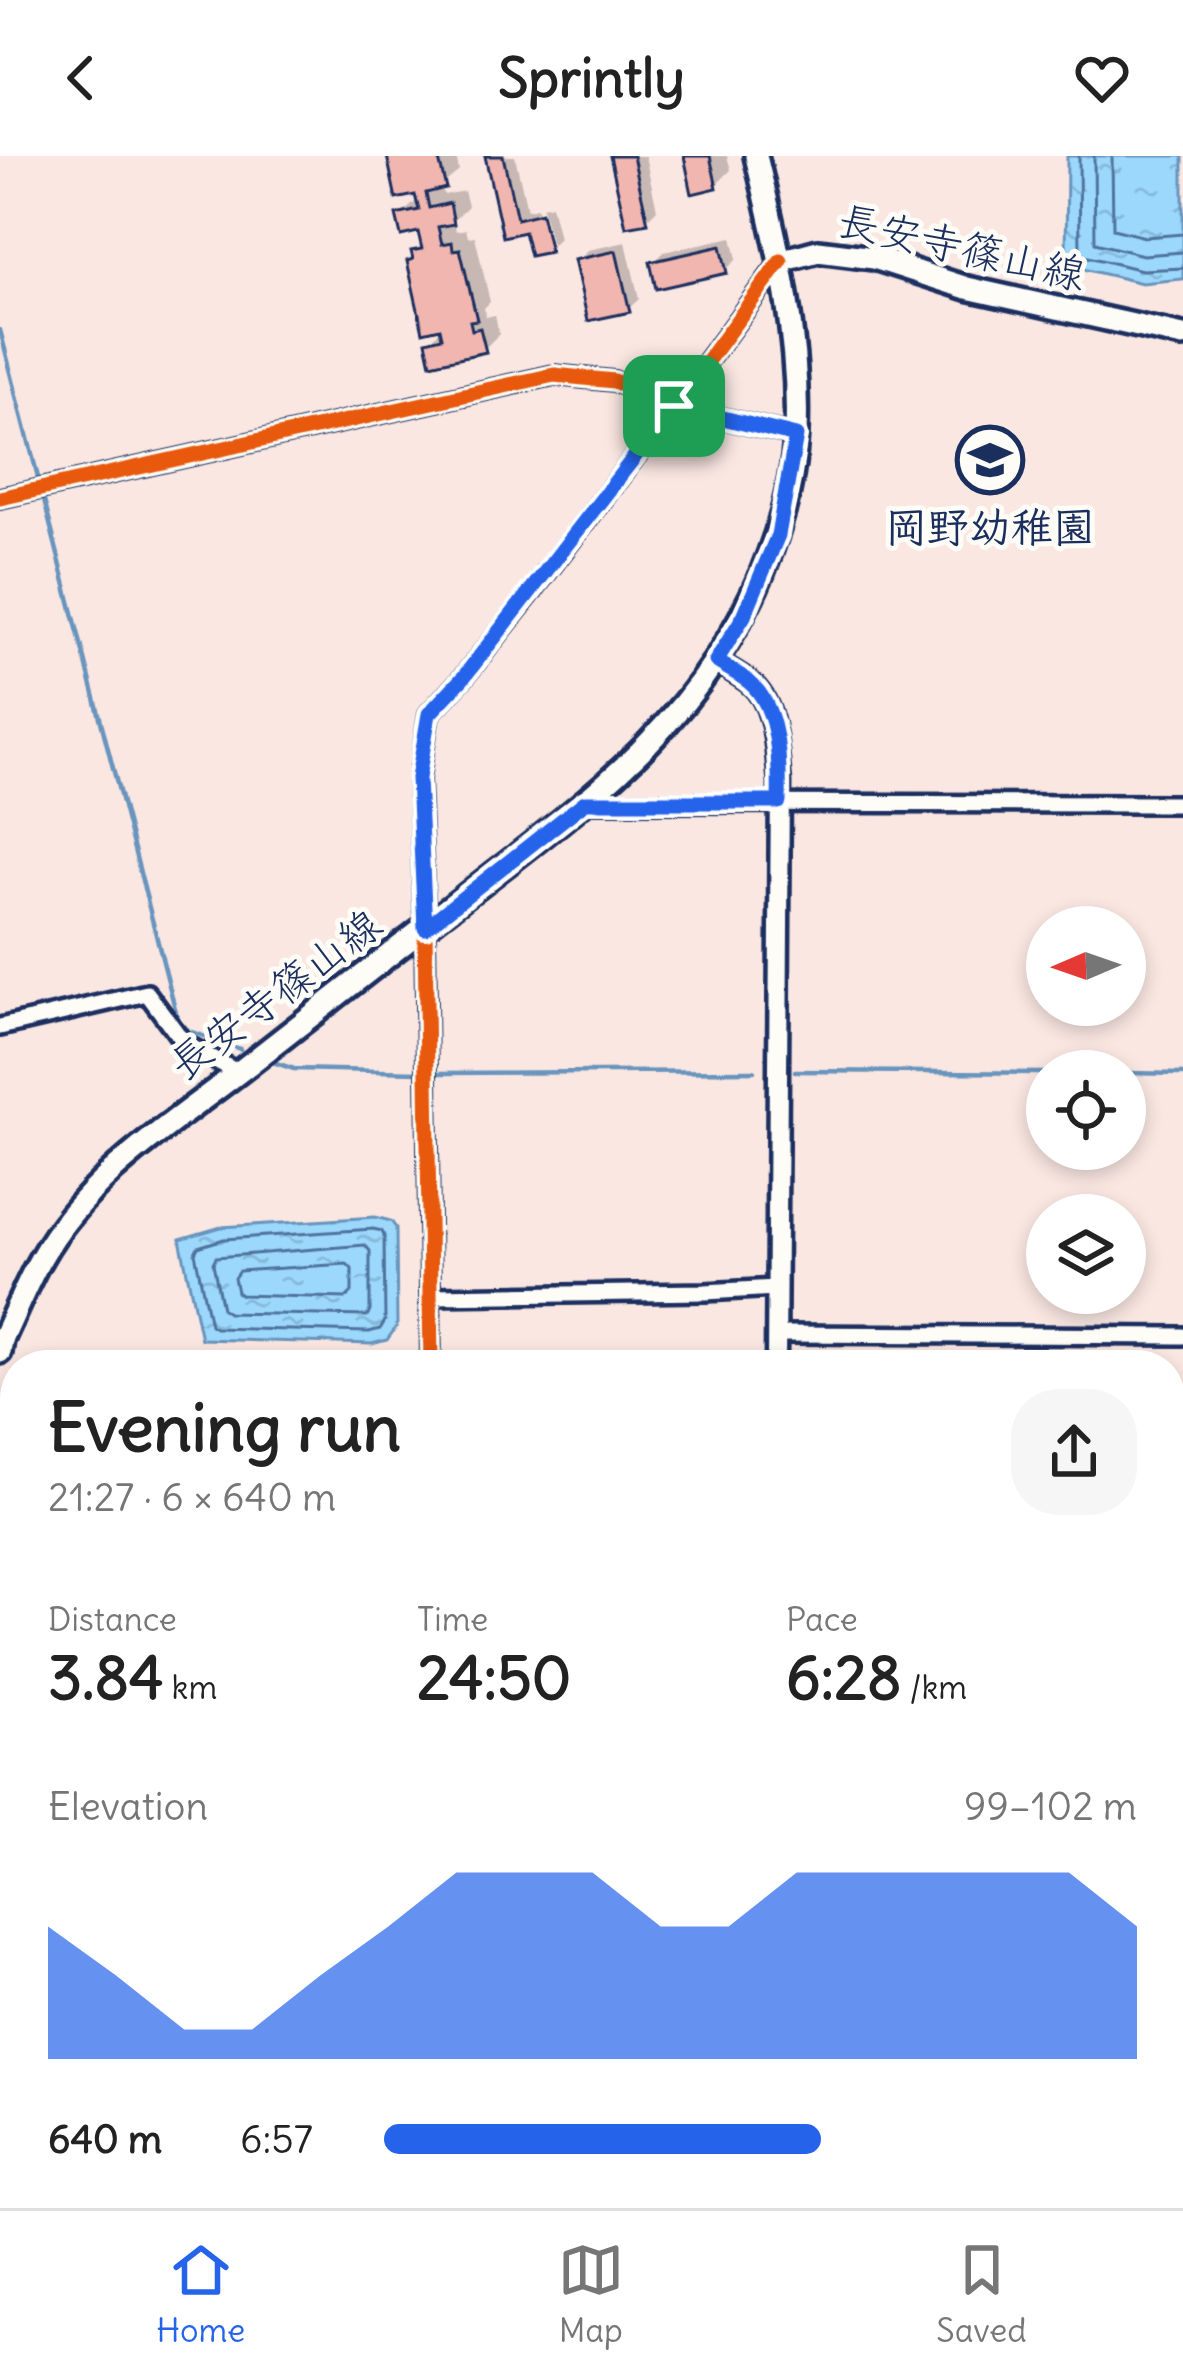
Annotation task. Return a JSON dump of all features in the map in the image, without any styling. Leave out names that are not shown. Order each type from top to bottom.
[{"type":"main road","points":[[756,156],[781,261]]},
{"type":"main road","name":"長安寺篠山線","points":[[0,1350],[42,1256],[76,1210],[136,1148],[585,802],[679,712],[716,661],[744,616],[778,535],[796,436],[795,363],[781,261],[818,251],[874,258],[967,288],[1183,336]]},
{"type":"street","points":[[431,1350],[418,778],[429,714],[503,628],[781,261]]},
{"type":"street","points":[[0,499],[554,375],[614,381],[674,406],[796,436]]},
{"type":"street","points":[[716,661],[752,683],[766,702],[775,737],[779,802],[776,1350]]},
{"type":"street","points":[[585,802],[1183,804]]},
{"type":"street","points":[[0,1027],[147,993],[184,1043],[238,1073]]},
{"type":"street","points":[[431,1296],[776,1288]]},
{"type":"street","points":[[776,1334],[1183,1336]]},
{"type":"water","points":[[1067,156],[1183,156],[1183,279],[1142,283],[1066,265]]},
{"type":"water","points":[[375,1217],[391,1221],[396,1228],[397,1326],[387,1340],[372,1344],[201,1339],[180,1239],[221,1227]]},
{"type":"building","points":[[387,156],[438,156],[446,188],[426,193],[429,208],[450,203],[454,224],[438,227],[442,244],[452,242],[453,250],[460,249],[477,320],[470,321],[472,330],[480,328],[486,352],[431,364],[426,341],[442,337],[440,328],[423,332],[407,261],[413,259],[411,251],[422,249],[418,232],[401,236],[396,215],[419,210],[415,195],[396,199]]},
{"type":"building","points":[[485,156],[503,156],[517,219],[541,213],[550,252],[530,256],[524,232],[503,237]]},
{"type":"building","points":[[610,156],[633,156],[648,223],[626,227]]},
{"type":"building","points":[[684,156],[710,156],[717,188],[692,194]]},
{"type":"building","points":[[721,246],[727,273],[656,289],[650,262]]},
{"type":"building","points":[[616,251],[630,312],[588,321],[574,260]]},
{"type":"waterway","points":[[0,330],[178,1020],[189,1031],[240,1049]]},
{"type":"waterway","points":[[273,1062],[294,1069],[419,1072]]},
{"type":"waterway","points":[[438,1073],[754,1071]]},
{"type":"waterway","points":[[795,1071],[1026,1073]]},
{"type":"waterway","points":[[1146,1073],[1183,1074]]},
{"type":"cycle path","points":[[431,1350],[419,779],[429,714],[530,594],[781,261]]},
{"type":"cycle path","points":[[0,498],[554,375],[614,381],[674,406],[796,436]]},
{"type":"place","name":"岡野幼稚園","points":[[990,460]]},
{"type":"route","points":[[674,406],[796,436],[778,535],[744,616],[716,661],[752,683],[766,702],[775,737],[779,802],[585,802],[425,928],[418,778],[429,714],[530,594],[674,406]]}]
